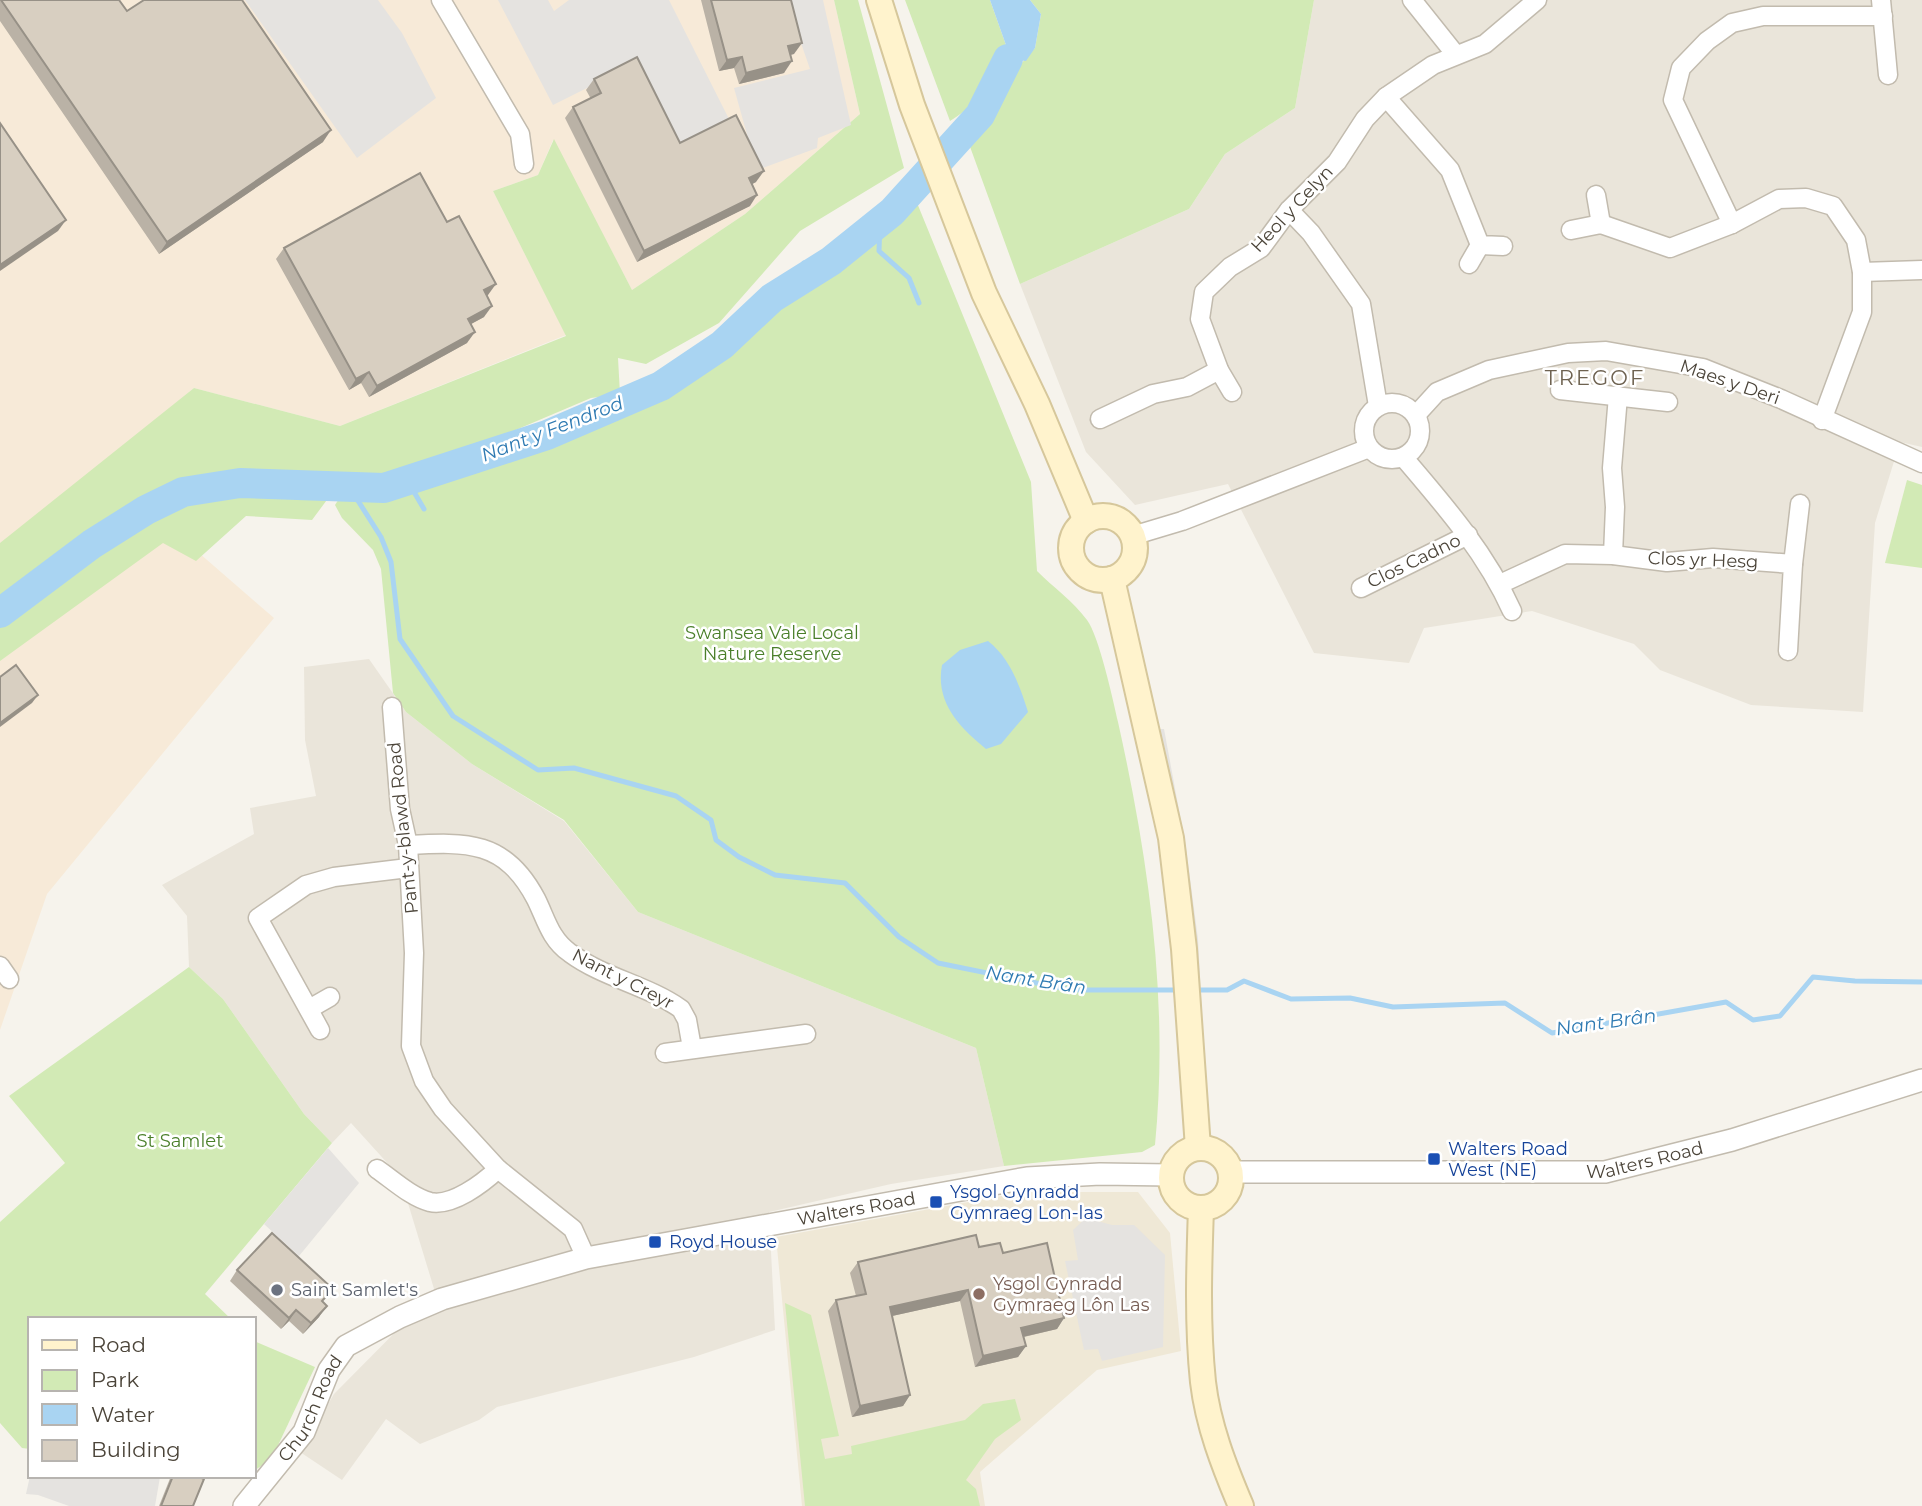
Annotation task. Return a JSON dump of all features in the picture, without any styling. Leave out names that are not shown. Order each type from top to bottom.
[{"type":"main road","points":[[879,0],[941,185],[984,293],[1037,404],[1086,521]]},
{"type":"main road","points":[[1104,516],[1112,518],[1121,522],[1132,536],[1135,544],[1132,562],[1120,575],[1112,579],[1089,578],[1073,562],[1072,539],[1086,521],[1104,516]]},
{"type":"main road","points":[[1112,579],[1171,838],[1184,949],[1198,1148]]},
{"type":"main road","points":[[1198,1148],[1219,1153],[1231,1172],[1231,1182],[1221,1201],[1201,1208],[1179,1198],[1171,1175],[1179,1157],[1198,1148]]},
{"type":"main road","points":[[1201,1208],[1198,1279],[1203,1383],[1220,1455],[1241,1506]]},
{"type":"street","points":[[441,0],[520,134],[524,164]]},
{"type":"street","points":[[1412,0],[1456,55]]},
{"type":"street","name":"Heol y Celyn","points":[[1232,392],[1219,370],[1200,319],[1204,292],[1230,267],[1261,248],[1289,210],[1337,162],[1365,119],[1386,97],[1433,65],[1485,44],[1537,0]]},
{"type":"street","points":[[1732,224],[1673,100],[1681,68],[1707,41],[1732,23],[1763,16],[1882,8],[1888,75]]},
{"type":"street","points":[[1386,97],[1450,170],[1480,246]]},
{"type":"street","points":[[1596,195],[1601,224]]},
{"type":"street","points":[[1571,230],[1601,224],[1670,248],[1732,224],[1779,199],[1806,198],[1833,206],[1857,240],[1862,272],[1862,312],[1822,420]]},
{"type":"street","points":[[1289,210],[1311,233],[1361,304],[1378,406]]},
{"type":"street","points":[[1480,246],[1503,246]]},
{"type":"street","points":[[1469,264],[1480,246]]},
{"type":"street","points":[[1862,272],[1922,270]]},
{"type":"street","name":"Maes y Deri","points":[[1416,415],[1437,392],[1489,370],[1567,353],[1606,351],[1703,368],[1781,399],[1822,420],[1922,463]]},
{"type":"street","points":[[1100,419],[1153,394],[1187,387],[1219,370]]},
{"type":"street","points":[[1560,390],[1668,402]]},
{"type":"street","points":[[1613,555],[1615,507],[1612,468],[1618,396]]},
{"type":"street","points":[[1391,402],[1404,405],[1416,415],[1420,438],[1414,449],[1404,457],[1386,460],[1369,448],[1363,427],[1368,414],[1378,406],[1391,402]]},
{"type":"street","points":[[1132,536],[1182,521],[1369,448]]},
{"type":"street","points":[[1404,457],[1468,535],[1500,584],[1512,611]]},
{"type":"street","points":[[1788,652],[1793,564],[1800,504]]},
{"type":"street","name":"Clos Cadno","points":[[1361,588],[1468,535]]},
{"type":"street","name":"Clos yr Hesg","points":[[1500,584],[1565,554],[1613,555],[1667,562],[1713,558],[1793,564]]},
{"type":"street","name":"Pant-y-blawd Road","points":[[392,708],[400,809],[408,845],[414,953],[411,1046],[424,1081],[443,1109],[498,1169],[573,1229],[586,1258]]},
{"type":"street","name":"Nant y Creyr","points":[[408,845],[464,842],[494,852],[519,872],[537,900],[546,927],[568,952],[681,1009],[687,1020],[692,1048]]},
{"type":"street","points":[[320,1030],[258,918],[306,885],[334,877],[408,868]]},
{"type":"street","points":[[309,1009],[330,997]]},
{"type":"street","points":[[664,1053],[806,1034]]},
{"type":"street","name":"Walters Road","points":[[1231,1172],[1605,1172],[1732,1140],[1922,1080]]},
{"type":"street","points":[[377,1169],[430,1202],[444,1201],[463,1194],[498,1169]]},
{"type":"street","name":"Walters Road","points":[[586,1258],[1027,1178],[1100,1174],[1171,1175]]},
{"type":"street","name":"Church Road","points":[[244,1506],[304,1432],[329,1370],[346,1346],[400,1317],[442,1299],[586,1258]]},
{"type":"shaded area","points":[[0,0],[834,0],[860,114],[745,214],[632,290],[553,140],[538,175],[493,191],[566,335],[340,426],[194,388],[100,467],[274,618],[47,894],[0,1030]]},
{"type":"shaded area","points":[[245,0],[378,0],[402,33],[436,98],[357,158]]},
{"type":"shaded area","points":[[498,0],[548,0],[554,11],[569,0],[669,0],[730,121],[679,147],[633,65],[553,105]]},
{"type":"shaded area","points":[[786,0],[823,0],[851,125],[818,138],[817,148],[757,170],[734,88],[810,69]]},
{"type":"shaded area","points":[[1314,0],[1922,0],[1922,447],[1900,442],[1875,523],[1863,712],[1751,705],[1660,670],[1634,644],[1532,611],[1424,628],[1409,663],[1314,653],[1228,484],[1135,505],[1086,452],[1020,284],[1189,209],[1225,154],[1295,108]]},
{"type":"shaded area","points":[[369,659],[406,712],[472,764],[564,821],[638,912],[976,1048],[1004,1166],[891,1184],[769,1212],[775,1330],[694,1357],[497,1407],[479,1420],[420,1444],[386,1419],[342,1480],[300,1452],[334,1394],[435,1292],[400,1177],[351,1123],[332,1143],[304,1114],[223,999],[189,967],[187,916],[162,885],[254,834],[250,808],[316,796],[305,740],[304,667]]},
{"type":"shaded area","points":[[1157,729],[1164,729],[1186,848],[1198,939],[1202,1015],[1197,1014]]},
{"type":"shaded area","points":[[328,1148],[359,1183],[299,1256],[264,1224]]},
{"type":"shaded area","name":"Ysgol Gynradd Gymraeg Lôn Las","points":[[1024,1192],[1138,1192],[1170,1233],[1181,1351],[1097,1370],[980,1472],[985,1506],[802,1506],[776,1237]]},
{"type":"shaded area","points":[[1086,1218],[1112,1225],[1134,1225],[1165,1255],[1163,1347],[1102,1361],[1098,1349],[1084,1350],[1065,1261],[1078,1260],[1073,1230]]},
{"type":"shaded area","points":[[30,1478],[160,1478],[155,1506],[69,1506],[38,1495],[26,1494]]},
{"type":"green space","points":[[834,0],[858,0],[904,168],[800,231],[719,323],[646,364],[618,358],[620,394],[591,398],[429,467],[372,483],[341,481],[312,520],[246,516],[196,561],[163,543],[0,661],[0,543],[194,388],[340,426],[566,336],[493,191],[538,175],[554,139],[632,290],[745,214],[860,114]]},
{"type":"green space","points":[[905,0],[990,0],[1007,48],[986,90],[971,106],[950,121]]},
{"type":"green space","points":[[1030,0],[1314,0],[1295,108],[1225,154],[1189,209],[1020,284],[969,144],[1013,73],[1035,48],[1041,14]]},
{"type":"green space","name":"Swansea Vale Local Nature Reserve","points":[[915,198],[1031,482],[1037,571],[1082,613],[1092,628],[1113,699],[1139,827],[1158,985],[1159,1091],[1155,1145],[1142,1152],[1004,1166],[976,1048],[638,912],[564,820],[472,764],[406,712],[393,693],[381,569],[373,550],[342,518],[335,505],[344,491],[387,490],[567,431],[639,402],[696,370],[749,331],[779,299],[830,267],[880,230]]},
{"type":"green space","points":[[1907,480],[1922,485],[1922,568],[1885,563]]},
{"type":"green space","name":"St Samlet","points":[[189,967],[223,999],[304,1114],[332,1143],[205,1294],[229,1317],[28,1317],[28,1449],[22,1448],[0,1423],[0,1222],[65,1163],[9,1096]]},
{"type":"green space","points":[[785,1303],[811,1315],[839,1436],[821,1439],[825,1459],[852,1454],[851,1446],[965,1420],[983,1404],[1015,1399],[1021,1420],[995,1439],[966,1480],[976,1489],[980,1506],[805,1506]]},
{"type":"green space","points":[[256,1342],[315,1367],[272,1458],[256,1470]]},
{"type":"water","points":[[990,0],[1030,0],[1041,14],[1035,48],[1026,61],[1008,59],[1007,48]]},
{"type":"water","points":[[988,641],[1008,664],[1028,712],[1001,744],[986,749],[951,713],[942,691],[941,678],[942,665],[960,650]]},
{"type":"building","points":[[1,0],[119,0],[127,11],[144,0],[242,0],[331,130],[167,242]]},
{"type":"building","points":[[711,0],[791,0],[802,43],[788,46],[792,61],[746,73],[742,57],[727,60]]},
{"type":"building","points":[[637,57],[680,143],[736,115],[764,171],[749,178],[757,195],[644,251],[573,107],[601,93],[594,79]]},
{"type":"building","points":[[0,123],[66,220],[0,265]]},
{"type":"building","points":[[420,173],[447,222],[459,216],[496,284],[484,290],[492,306],[468,319],[475,332],[377,386],[369,372],[356,379],[284,248]]},
{"type":"building","points":[[16,665],[38,695],[0,723],[0,677]]},
{"type":"building","name":"Saint Samlet's","points":[[272,1233],[333,1289],[322,1301],[327,1306],[311,1323],[296,1310],[289,1318],[237,1270]]},
{"type":"building","points":[[976,1235],[979,1247],[1000,1243],[1003,1253],[1047,1243],[1064,1318],[1021,1328],[1026,1346],[983,1356],[968,1290],[890,1307],[910,1395],[860,1406],[836,1300],[866,1294],[858,1262]]},
{"type":"building","points":[[172,1478],[204,1479],[193,1506],[161,1506]]},
{"type":"waterway","name":"Nant y Fendrod","points":[[0,613],[92,544],[146,510],[183,492],[240,483],[384,488],[547,435],[661,386],[722,345],[772,298],[831,261],[892,212],[980,115],[1008,59]]},
{"type":"waterway","points":[[880,222],[879,251],[909,278],[919,303]]},
{"type":"waterway","points":[[804,263],[807,273]]},
{"type":"waterway","points":[[407,480],[424,509]]},
{"type":"waterway","name":"Nant Brân","points":[[343,487],[355,496],[381,537],[391,562],[400,639],[453,716],[538,770],[574,768],[676,796],[711,820],[716,840],[739,857],[775,875],[845,883],[899,937],[938,963],[1071,990],[1181,990]]},
{"type":"waterway","name":"Nant Brân","points":[[1195,990],[1227,990],[1244,981],[1291,999],[1350,998],[1393,1007],[1505,1003],[1552,1033],[1726,1002],[1753,1020],[1780,1016],[1813,977],[1922,982]]},
{"type":"place","name":"Walters Road West (NE)","points":[[1434,1159]]},
{"type":"place","name":"Ysgol Gynradd Gymraeg Lon-las","points":[[936,1202]]},
{"type":"place","name":"Royd House","points":[[655,1242]]},
{"type":"place","name":"Saint Samlet's","points":[[277,1290]]},
{"type":"place","name":"Ysgol Gynradd Gymraeg Lôn Las","points":[[979,1294]]},
{"type":"district","name":"TREGOF","points":[[1595,377]]}]
